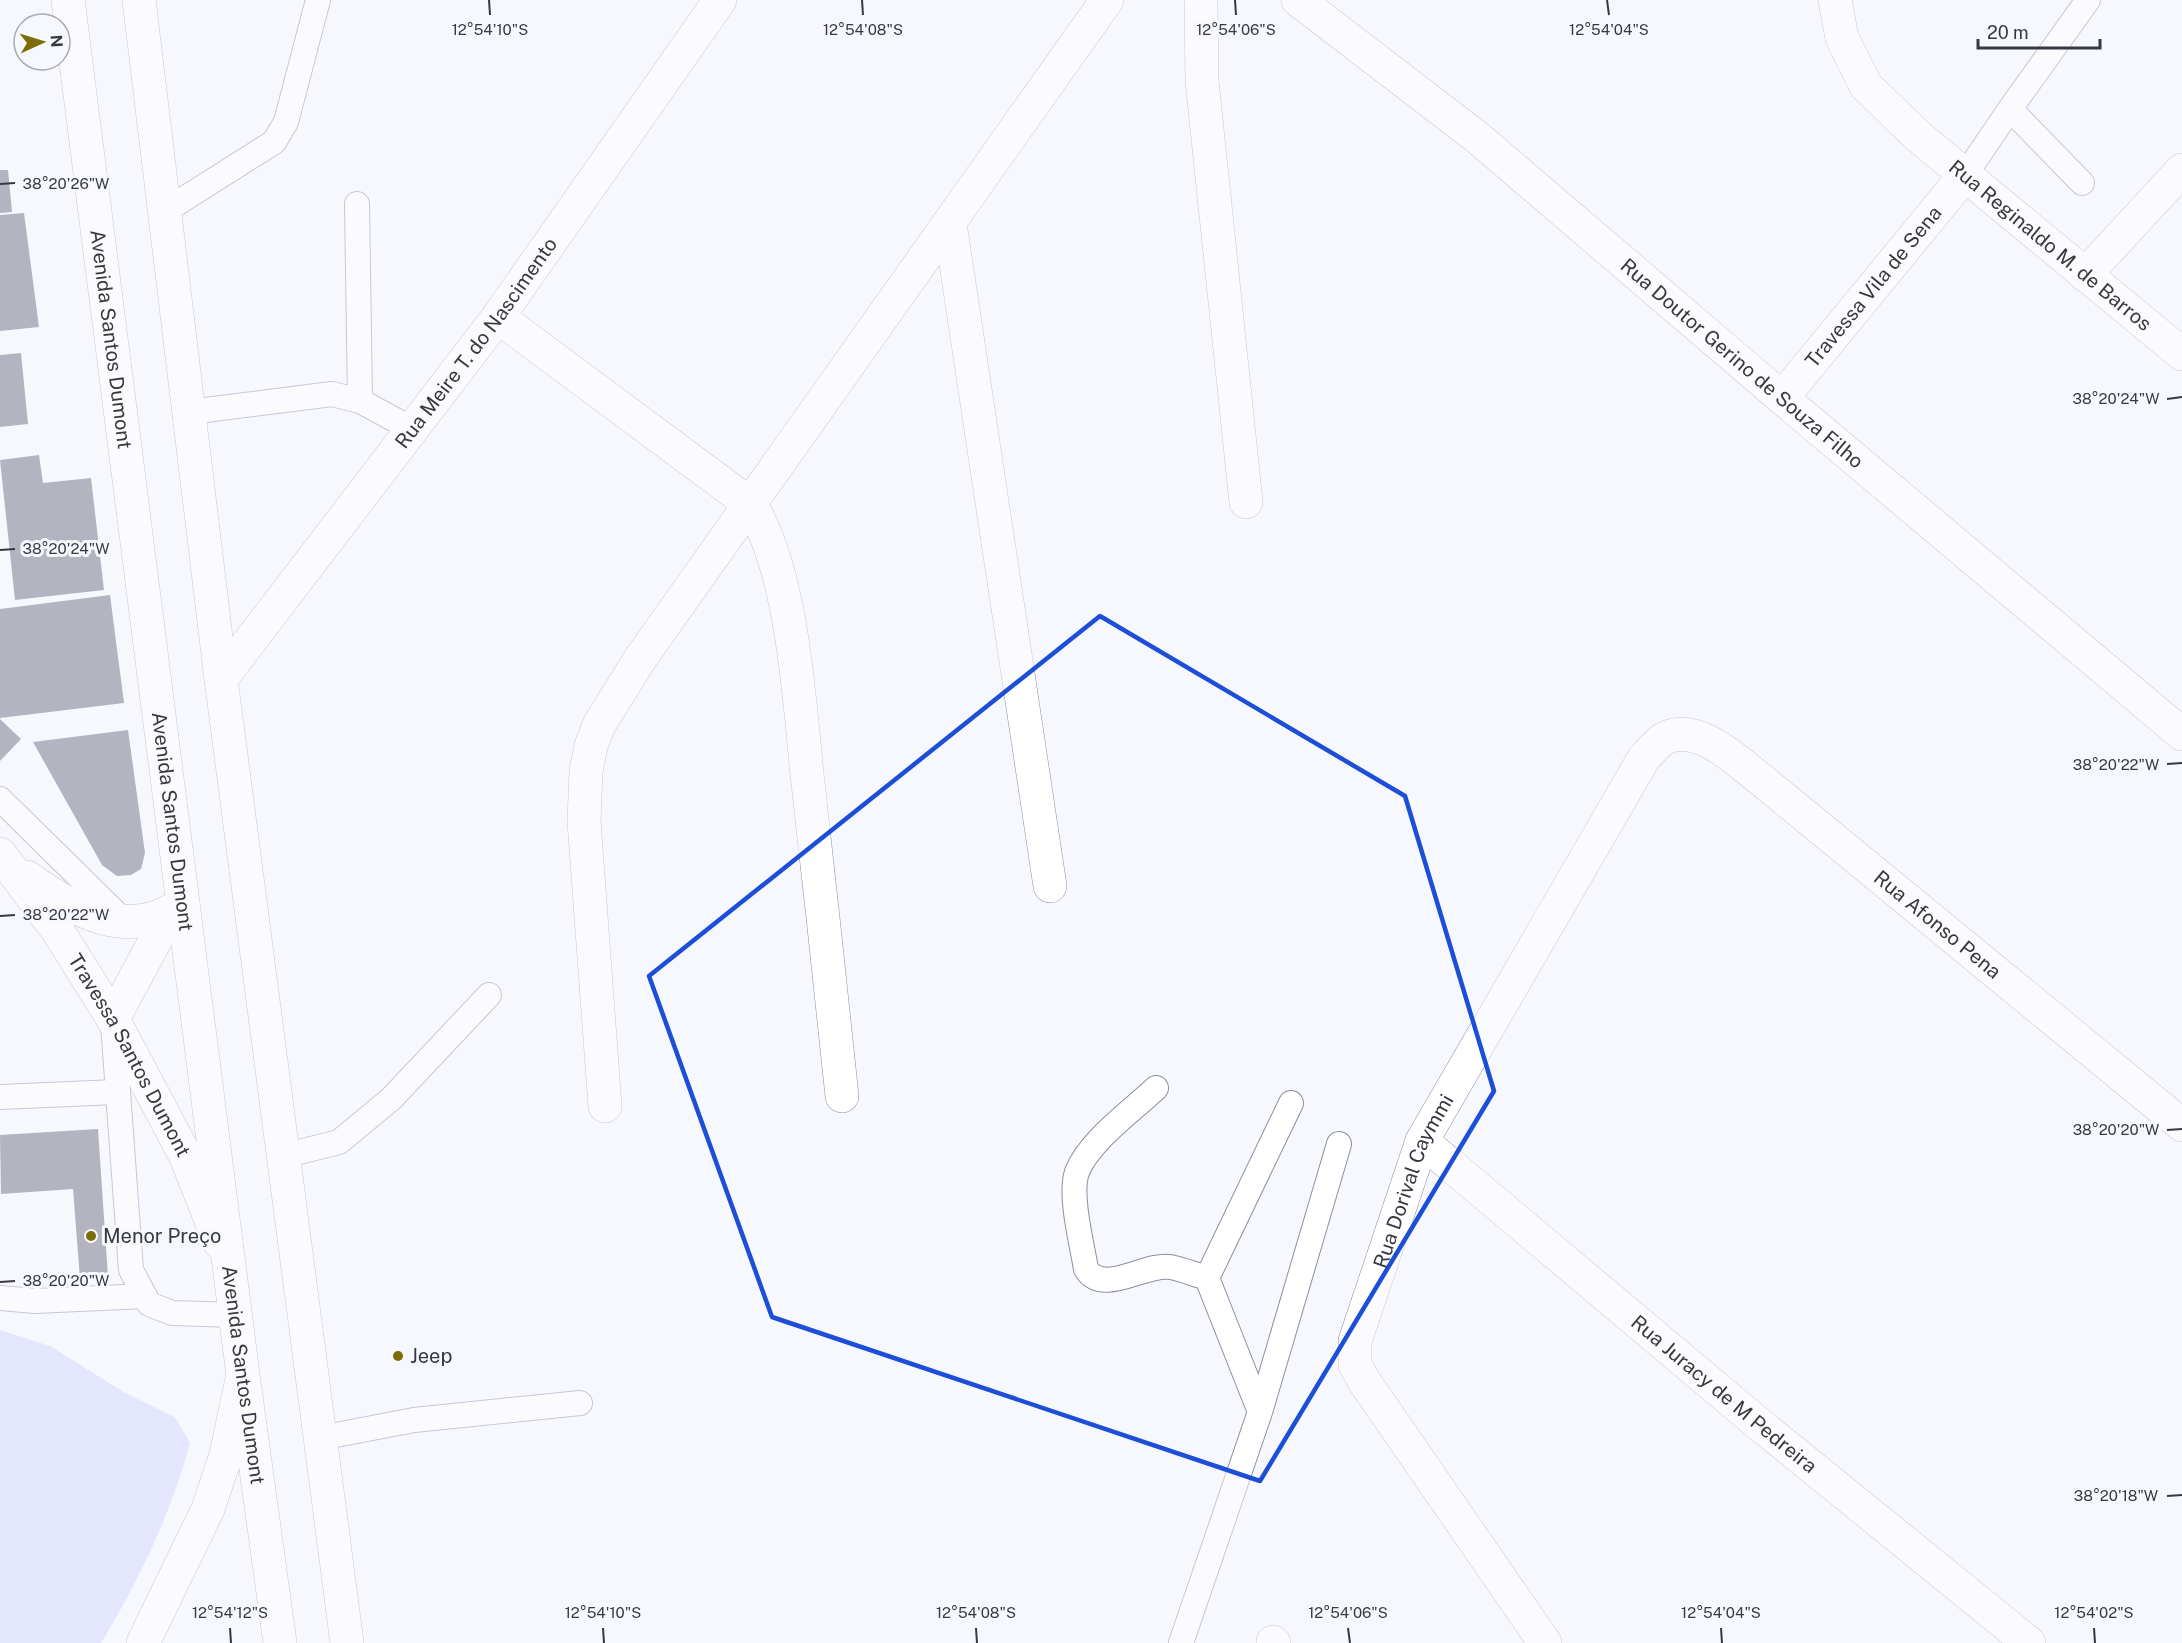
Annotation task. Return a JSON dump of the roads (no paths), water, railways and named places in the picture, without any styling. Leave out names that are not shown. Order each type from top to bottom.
[{"type":"main road","name":"Avenida Santos Dumont","points":[[68,0],[177,908],[280,1643]]},
{"type":"main road","points":[[139,0],[221,680],[347,1643]]},
{"type":"main road","name":"Rua Meire T. do Nascimento","points":[[221,680],[498,317],[720,0]]},
{"type":"main road","points":[[605,1106],[584,821],[586,771],[591,746],[599,725],[640,659],[1107,0]]},
{"type":"main road","points":[[1201,0],[1202,81],[1246,502]]},
{"type":"main road","name":"Rua Doutor Gerino de Souza Filho","points":[[1298,0],[1478,138],[1782,399],[2182,734]]},
{"type":"main road","name":"Rua Reginaldo M. de Barros","points":[[1835,0],[1842,38],[1866,86],[1919,137],[2182,354]]},
{"type":"main road","points":[[2085,275],[2182,170]]},
{"type":"main road","name":"Travessa Vila de Sena","points":[[1782,399],[1965,175]]},
{"type":"main road","points":[[950,224],[1050,885]]},
{"type":"main road","points":[[498,317],[750,504],[769,542],[795,664],[842,1096]]},
{"type":"main road","name":"Rua Afonso Pena","points":[[1684,735],[1711,742],[1764,782],[2182,1125]]},
{"type":"main road","name":"Rua Dorival Caymmi","points":[[1545,1643],[1355,1365],[1355,1341],[1422,1141],[1644,758],[1665,738],[1684,735]]},
{"type":"main road","name":"Travessa Santos Dumont","points":[[0,853],[56,898],[90,915],[124,921],[177,908]]},
{"type":"main road","name":"Travessa Santos Dumont","points":[[0,853],[58,931],[113,1019],[186,1157],[210,1214],[229,1271]]},
{"type":"main road","points":[[113,1019],[177,908]]},
{"type":"main road","name":"Rua Juracy de M Pedreira","points":[[1422,1141],[1759,1424],[2029,1643]]},
{"type":"main road","points":[[143,1643],[208,1509],[226,1455],[243,1374]]},
{"type":"lane","points":[[165,211],[274,142],[286,122],[318,0]]},
{"type":"lane","points":[[1965,175],[2088,0]]},
{"type":"lane","points":[[2010,109],[2082,183]]},
{"type":"lane","points":[[357,204],[360,401]]},
{"type":"lane","points":[[189,412],[332,394],[360,401],[412,429]]},
{"type":"lane","points":[[0,799],[124,921]]},
{"type":"lane","points":[[283,1156],[339,1142],[391,1100],[489,994]]},
{"type":"lane","points":[[113,1019],[116,1092],[131,1270],[149,1304],[172,1313],[235,1315]]},
{"type":"lane","points":[[1156,1088],[1093,1147],[1077,1173],[1076,1202],[1086,1269],[1090,1276],[1102,1280],[1169,1266],[1207,1278]]},
{"type":"lane","points":[[0,1097],[116,1092]]},
{"type":"lane","points":[[1260,1412],[1207,1278],[1291,1103]]},
{"type":"lane","points":[[1181,1643],[1260,1412],[1339,1144]]},
{"type":"lane","points":[[0,1298],[35,1301],[144,1296]]},
{"type":"lane","points":[[320,1438],[414,1420],[580,1403]]},
{"type":"place","name":"Menor Preço","points":[[91,1236]]},
{"type":"place","name":"Jeep","points":[[398,1356]]}]
